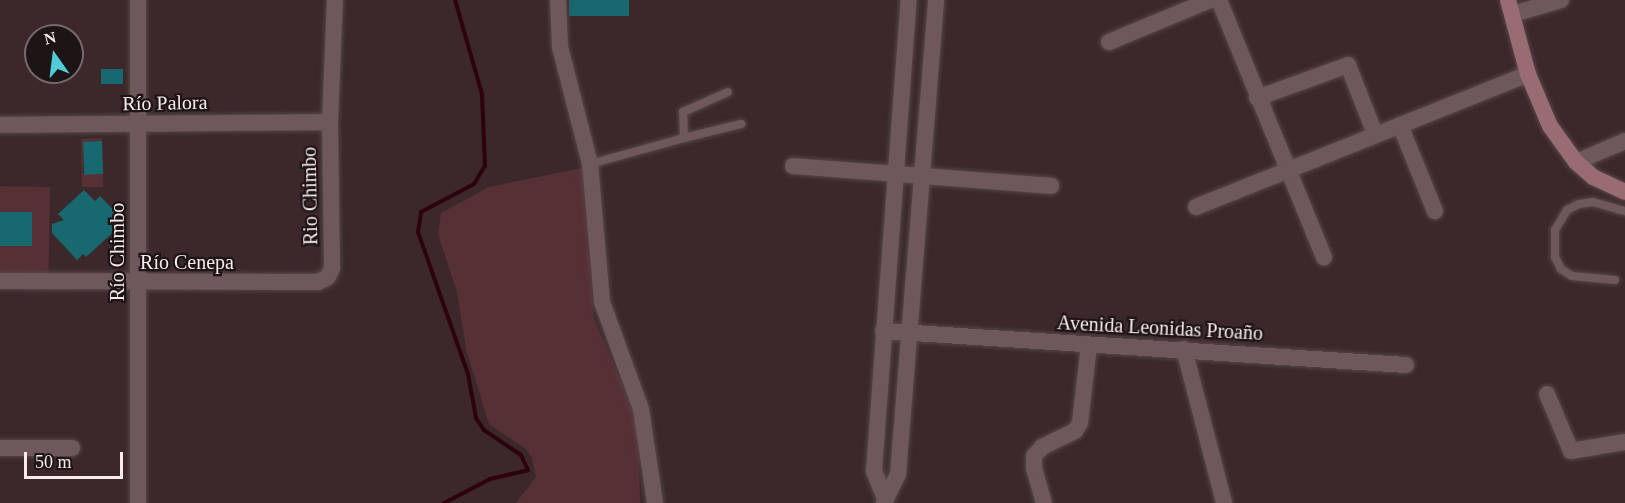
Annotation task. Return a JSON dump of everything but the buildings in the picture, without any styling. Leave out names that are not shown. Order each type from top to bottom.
[{"type":"main road","points":[[1511,7],[1528,74],[1550,126],[1576,162],[1593,177],[1625,192]]},
{"type":"street","name":"Río Chimbo","points":[[138,0],[138,503]]},
{"type":"street","name":"Rio Chimbo","points":[[332,268],[330,122],[335,0]]},
{"type":"street","points":[[558,0],[560,47],[580,116],[590,164],[602,302],[641,409],[655,503]]},
{"type":"street","points":[[884,499],[874,471],[882,331],[909,0]]},
{"type":"street","points":[[884,499],[898,474],[936,0]]},
{"type":"street","points":[[1109,42],[1210,0]]},
{"type":"street","points":[[1219,0],[1257,98],[1324,257]]},
{"type":"street","points":[[1511,7],[1561,0]]},
{"type":"street","points":[[1257,98],[1348,65],[1375,134]]},
{"type":"street","points":[[1196,207],[1288,167],[1528,74]]},
{"type":"street","name":"Río Palora","points":[[0,125],[330,122]]},
{"type":"street","points":[[1400,125],[1435,211]]},
{"type":"street","points":[[1576,162],[1625,141]]},
{"type":"street","points":[[793,166],[1052,186]]},
{"type":"street","name":"Río Cenepa","points":[[0,281],[318,282],[332,268]]},
{"type":"street","name":"Avenida Leonidas Proaño","points":[[882,331],[1406,365]]},
{"type":"street","points":[[1044,503],[1034,468],[1034,456],[1042,447],[1075,431],[1080,423],[1089,345]]},
{"type":"street","points":[[1184,350],[1224,503]]},
{"type":"street","points":[[1547,394],[1571,451],[1625,442]]},
{"type":"street","points":[[0,448],[72,448]]},
{"type":"lane","points":[[684,138],[683,112],[728,92]]},
{"type":"lane","points":[[590,164],[741,124]]},
{"type":"lane","points":[[1615,280],[1572,276],[1561,269],[1555,257],[1555,230],[1567,210],[1579,204],[1593,202],[1625,211]]},
{"type":"shaded area","points":[[102,138],[102,141],[83,142],[83,174],[103,174],[103,187],[82,187],[81,139]]},
{"type":"shaded area","points":[[582,168],[594,318],[638,422],[640,503],[516,503],[536,477],[532,458],[526,449],[489,424],[466,349],[457,292],[438,234],[441,213],[489,187]]},
{"type":"shaded area","points":[[0,186],[50,187],[48,275],[0,274]]},
{"type":"waterway","points":[[444,503],[490,479],[528,470],[521,455],[484,430],[476,418],[468,374],[418,232],[421,212],[474,184],[485,166],[482,94],[455,0]]}]
